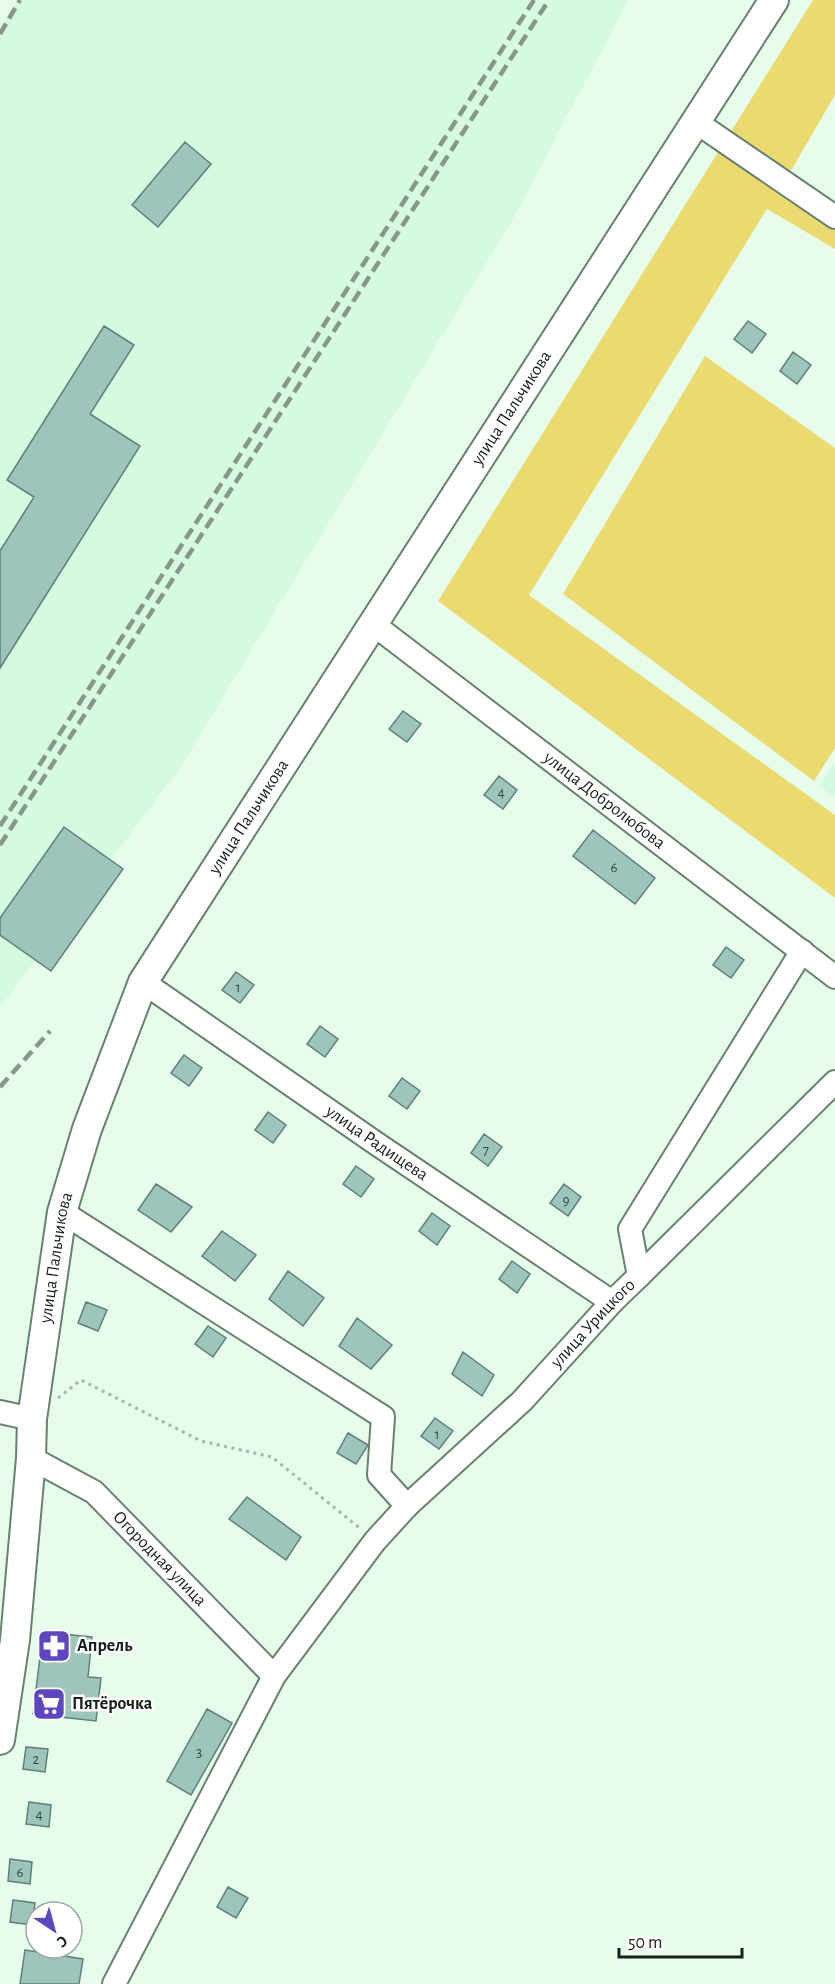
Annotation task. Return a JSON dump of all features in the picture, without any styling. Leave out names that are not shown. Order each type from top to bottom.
[{"type":"main road","name":"улица Пальчикова","points":[[0,1740],[15,1640],[31,1458],[32,1419],[62,1212],[87,1129],[143,981],[774,0]]},
{"type":"street","points":[[696,122],[835,217]]},
{"type":"street","name":"улица Добролюбова","points":[[373,624],[835,977]]},
{"type":"street","name":"улица Урицкого","points":[[114,1984],[274,1676],[375,1540],[407,1506],[522,1401],[612,1302],[639,1276],[630,1229],[802,951]]},
{"type":"street","name":"улица Радищева","points":[[143,981],[612,1302]]},
{"type":"street","points":[[639,1276],[835,1082]]},
{"type":"street","points":[[62,1212],[383,1418],[379,1475],[407,1506]]},
{"type":"street","points":[[0,1412],[32,1419]]},
{"type":"street","name":"Огородная улица","points":[[31,1458],[94,1492],[274,1676]]},
{"type":"path","points":[[32,1419],[81,1380],[201,1441],[272,1456],[375,1540]]},
{"type":"shaded area","points":[[18,0],[628,0],[517,212],[180,768],[0,1007],[0,27]]},
{"type":"shaded area","points":[[813,0],[835,0],[835,95],[789,174],[835,202],[835,249],[767,209],[529,595],[835,815],[835,898],[438,601]]},
{"type":"shaded area","points":[[705,356],[835,448],[835,748],[814,781],[563,594]]},
{"type":"shaded area","points":[[835,763],[835,797],[819,786]]},
{"type":"building","points":[[185,142],[211,164],[158,227],[132,205]]},
{"type":"building","points":[[748,321],[766,334],[752,353],[734,339]]},
{"type":"building","points":[[104,326],[134,345],[90,414],[140,446],[0,668],[0,551],[34,497],[7,480]]},
{"type":"building","points":[[793,352],[811,365],[797,384],[780,371]]},
{"type":"building","points":[[403,711],[421,724],[407,742],[389,729]]},
{"type":"building","points":[[499,776],[517,790],[503,809],[484,795]]},
{"type":"building","points":[[64,827],[123,869],[51,971],[0,935],[0,918]]},
{"type":"building","points":[[593,830],[655,878],[635,904],[573,856]]},
{"type":"building","points":[[726,947],[744,960],[731,978],[713,965]]},
{"type":"building","points":[[236,972],[254,985],[240,1003],[222,990]]},
{"type":"building","points":[[320,1026],[338,1039],[325,1057],[307,1044]]},
{"type":"building","points":[[184,1055],[202,1068],[189,1086],[171,1073]]},
{"type":"building","points":[[402,1078],[420,1091],[407,1109],[389,1096]]},
{"type":"building","points":[[268,1112],[286,1125],[273,1143],[255,1130]]},
{"type":"building","points":[[484,1134],[502,1147],[488,1166],[471,1153]]},
{"type":"building","points":[[356,1166],[374,1179],[361,1197],[343,1184]]},
{"type":"building","points":[[156,1184],[192,1207],[171,1232],[138,1210]]},
{"type":"building","points":[[564,1184],[581,1197],[568,1216],[550,1203]]},
{"type":"building","points":[[432,1213],[450,1226],[437,1245],[419,1231]]},
{"type":"building","points":[[222,1231],[256,1255],[235,1281],[202,1256]]},
{"type":"building","points":[[512,1261],[530,1274],[517,1293],[499,1279]]},
{"type":"building","points":[[288,1271],[324,1298],[303,1326],[269,1299]]},
{"type":"building","points":[[86,1302],[107,1310],[98,1331],[78,1323]]},
{"type":"building","points":[[357,1318],[392,1345],[371,1369],[339,1346]]},
{"type":"building","points":[[208,1326],[226,1338],[213,1357],[195,1344]]},
{"type":"building","points":[[463,1352],[494,1375],[482,1396],[452,1374]]},
{"type":"building","points":[[435,1418],[453,1431],[439,1449],[421,1436]]},
{"type":"building","points":[[348,1433],[368,1445],[356,1464],[337,1453]]},
{"type":"building","points":[[247,1497],[301,1537],[286,1560],[229,1519]]},
{"type":"building","points":[[43,1632],[92,1637],[88,1677],[101,1678],[96,1721],[33,1714]]},
{"type":"building","points":[[207,1709],[232,1723],[191,1795],[167,1781]]},
{"type":"building","points":[[26,1747],[48,1749],[45,1772],[23,1769]]},
{"type":"building","points":[[29,1802],[51,1805],[49,1827],[26,1824]]},
{"type":"building","points":[[10,1859],[32,1862],[30,1884],[8,1881]]},
{"type":"building","points":[[228,1887],[248,1898],[236,1918],[217,1907]]},
{"type":"building","points":[[13,1900],[24,1902],[24,1924],[10,1922]]},
{"type":"building","points":[[24,1957],[24,1960],[83,1960],[79,1984],[20,1984]]},
{"type":"railway","points":[[0,34],[20,0]]},
{"type":"railway","points":[[0,826],[534,0]]},
{"type":"railway","points":[[0,845],[549,0]]},
{"type":"railway","points":[[0,1087],[50,1031]]},
{"type":"place","name":"Апрель","points":[[54,1646]]},
{"type":"place","name":"Пятёрочка","points":[[49,1704]]}]
